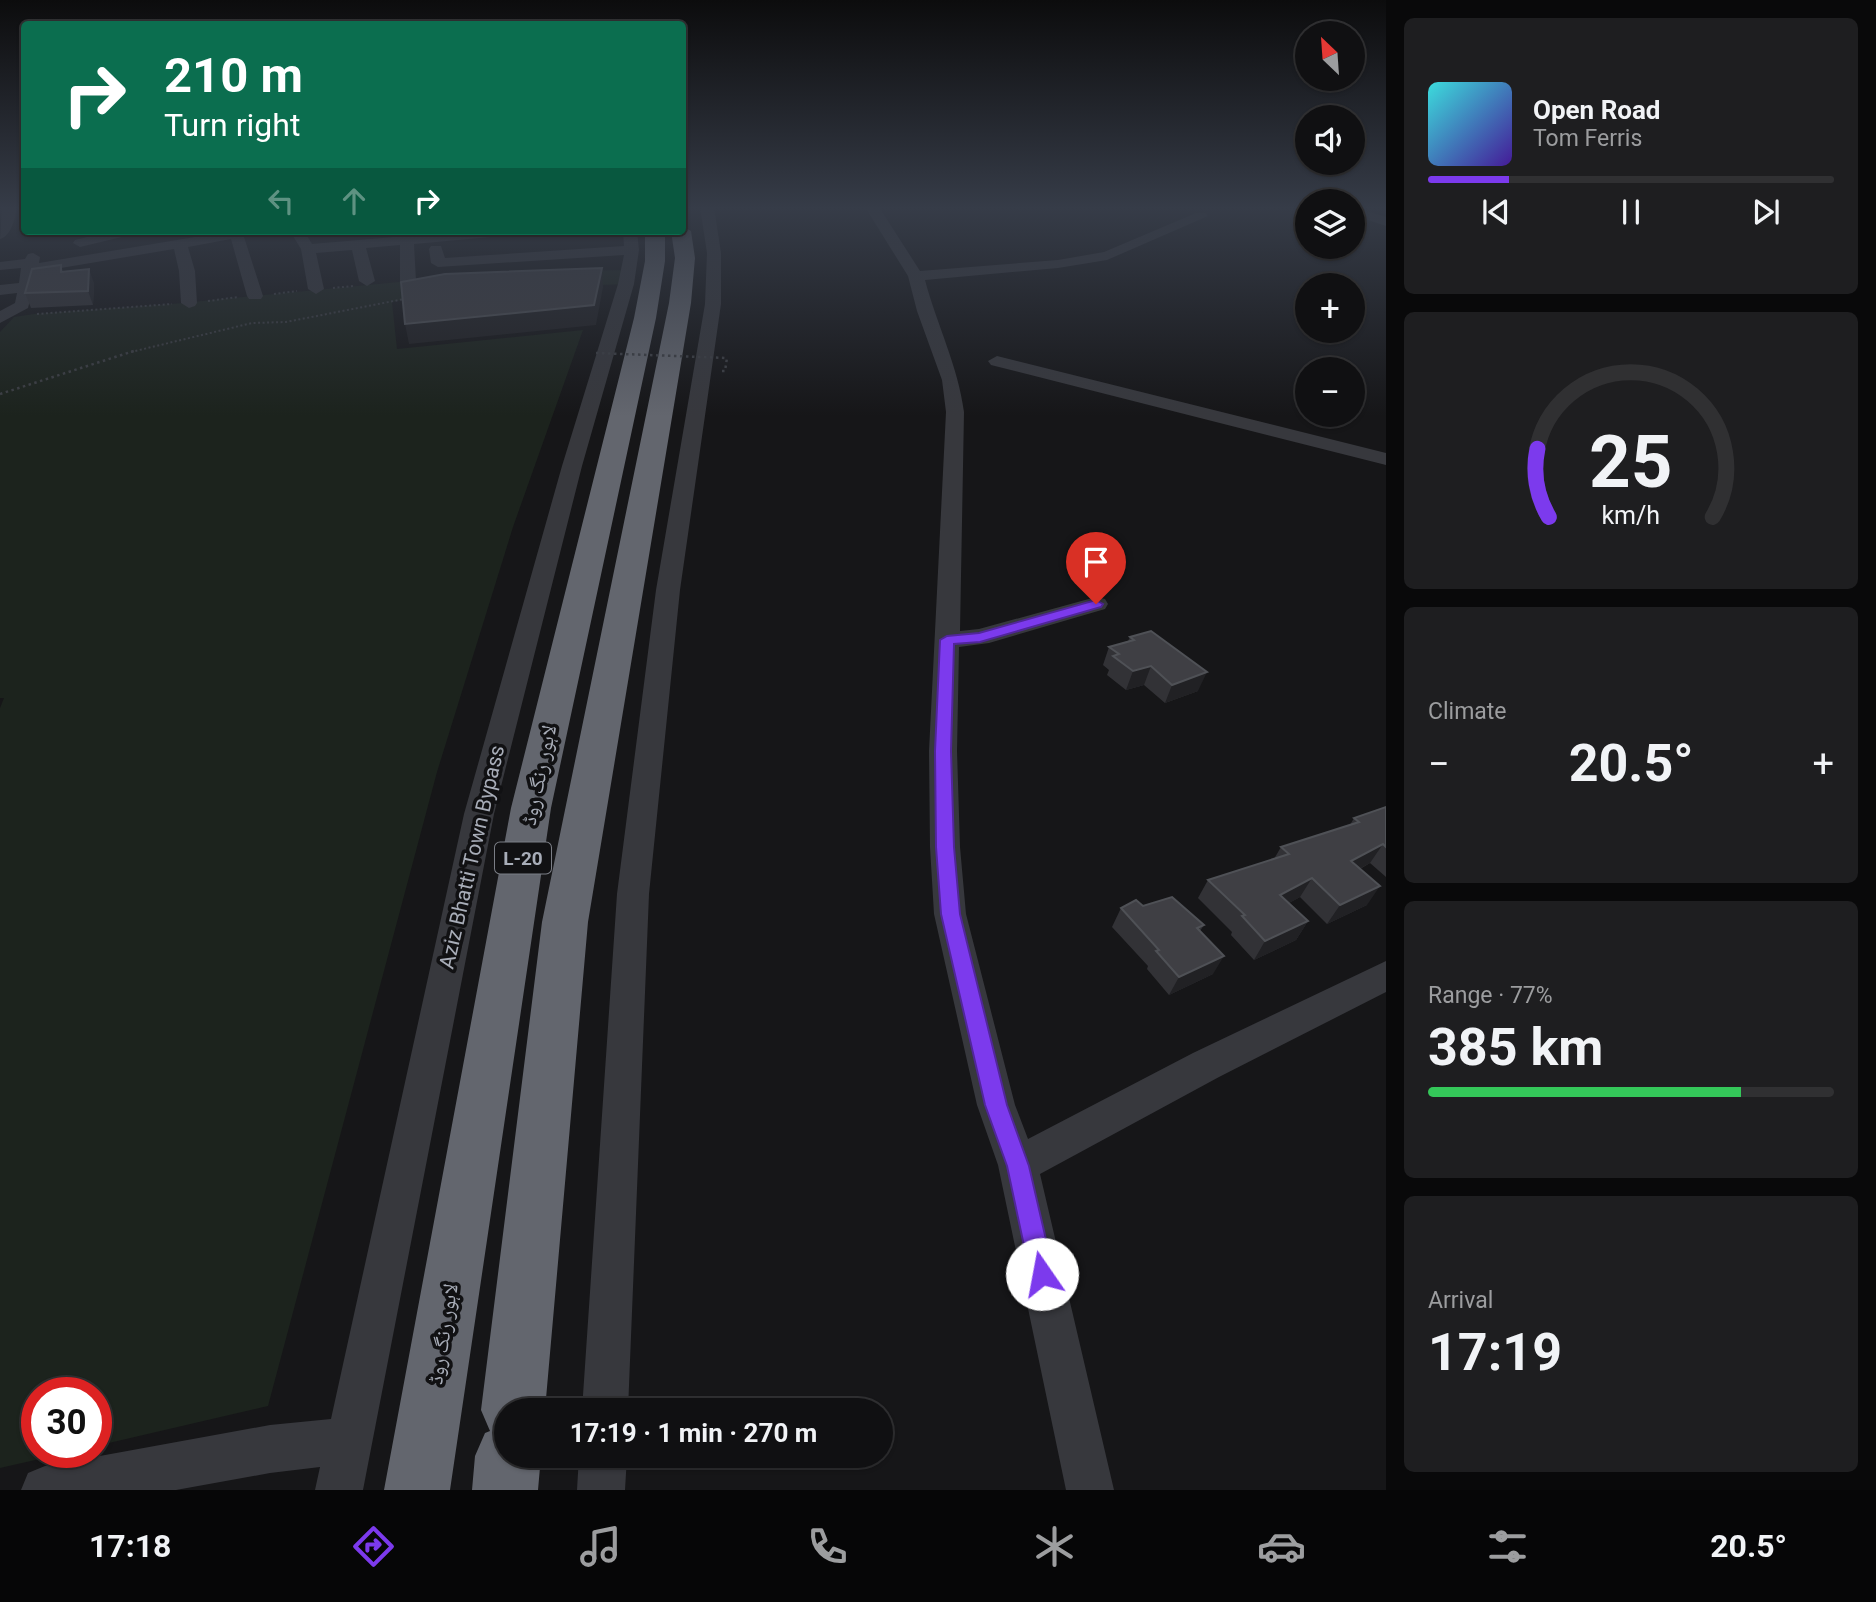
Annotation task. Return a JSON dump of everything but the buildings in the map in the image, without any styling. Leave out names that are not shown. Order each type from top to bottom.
[{"type":"highway","name":"لاہور رنگ روڈ","points":[[417,1490],[531,808],[645,318],[652,277]]},
{"type":"highway","name":"L-20","points":[[514,1398],[565,922],[683,277]]},
{"type":"highway","points":[[505,1490],[507,1468]]},
{"type":"street","points":[[0,318],[22,305],[28,277]]},
{"type":"street","points":[[187,277],[189,303]]},
{"type":"street","points":[[249,277],[255,296]]},
{"type":"street","points":[[314,277],[316,289]]},
{"type":"street","points":[[366,277],[367,281]]},
{"type":"street","points":[[408,277],[408,281]]},
{"type":"street","name":"Aziz Bhatti Town Bypass","points":[[339,1490],[479,814],[572,466],[612,339],[628,277]]},
{"type":"street","points":[[606,1398],[633,894],[668,590],[713,304],[714,277]]},
{"type":"street","points":[[916,277],[925,311],[951,380],[955,412],[943,751],[945,847],[950,914],[996,1105],[1018,1166],[1090,1490]]},
{"type":"street","points":[[0,289],[27,287]]},
{"type":"street","points":[[997,360],[1386,459]]},
{"type":"street","points":[[947,640],[980,637],[1096,604]]},
{"type":"street","points":[[1018,1166],[1206,1065],[1386,976]]},
{"type":"street","points":[[45,1490],[270,1449],[349,1440]]},
{"type":"street","points":[[601,1490],[602,1468]]},
{"type":"path","points":[[0,394],[142,350],[215,331],[275,319],[286,322],[404,299]]},
{"type":"path","points":[[596,353],[727,358],[725,372]]},
{"type":"shaded area","points":[[455,277],[627,277],[626,284],[441,292],[392,302],[397,349],[583,330],[513,527],[437,772],[268,1406],[112,1442],[112,1377],[21,1377],[21,1463],[0,1468],[0,708],[4,698],[0,698],[0,332],[14,317],[172,304]]},
{"type":"route","points":[[1042,1274],[1018,1166],[996,1105],[950,914],[945,847],[943,751],[947,640],[980,637],[1096,604]]}]
